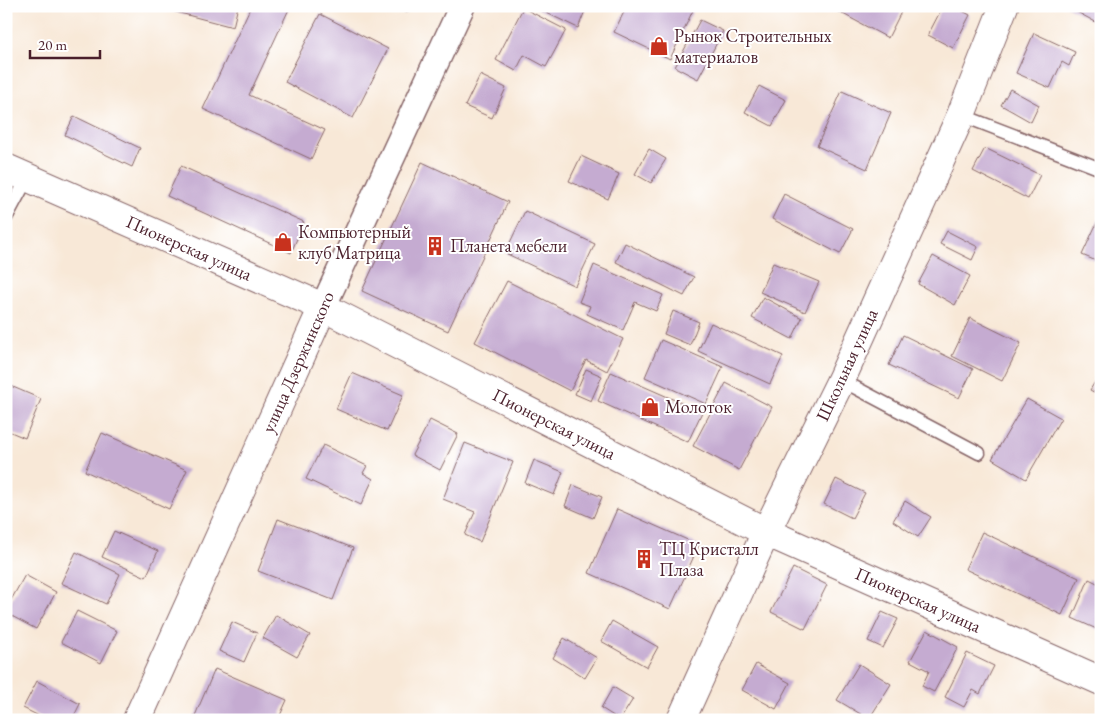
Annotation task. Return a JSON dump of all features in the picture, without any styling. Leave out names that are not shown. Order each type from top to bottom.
[{"type":"street","name":"улица Дзержинского","points":[[137,720],[323,307],[462,6]]},
{"type":"street","name":"Школьная улица","points":[[681,720],[766,532],[840,380],[961,115],[1004,6]]},
{"type":"street","name":"Пионерская улица","points":[[17,172],[323,307],[766,532],[1101,681]]},
{"type":"lane","points":[[961,115],[1101,169]]},
{"type":"lane","points":[[6,218],[17,172]]},
{"type":"lane","points":[[840,380],[979,453]]},
{"type":"building","points":[[153,6],[238,6],[233,27]]},
{"type":"building","points":[[251,6],[290,7],[249,95],[325,130],[311,159],[203,109]]},
{"type":"building","points":[[395,6],[411,6],[407,13]]},
{"type":"building","points":[[532,6],[587,6],[578,28]]},
{"type":"building","name":"Рынок Строительных материалов","points":[[627,6],[695,6],[670,59],[614,32]]},
{"type":"building","points":[[828,6],[904,6],[888,38]]},
{"type":"building","points":[[943,6],[953,6],[970,15],[953,48],[928,35]]},
{"type":"building","points":[[1066,6],[1101,6],[1101,25]]},
{"type":"building","points":[[523,8],[566,30],[546,67],[524,55],[516,71],[496,60]]},
{"type":"building","points":[[320,14],[388,49],[353,118],[285,82]]},
{"type":"building","points":[[700,20],[723,31],[698,79],[675,67]]},
{"type":"building","points":[[1034,33],[1075,52],[1069,66],[1062,62],[1050,88],[1016,73]]},
{"type":"building","points":[[480,75],[506,88],[492,118],[465,106]]},
{"type":"building","points":[[759,86],[786,100],[772,126],[745,112]]},
{"type":"building","points":[[1010,89],[1039,105],[1031,122],[1001,105]]},
{"type":"building","points":[[842,91],[891,113],[867,169],[817,146]]},
{"type":"building","points":[[74,116],[140,148],[132,167],[65,135]]},
{"type":"building","points":[[985,148],[1040,175],[1028,199],[973,171]]},
{"type":"building","points":[[649,149],[666,159],[651,183],[635,174]]},
{"type":"building","points":[[581,156],[619,174],[608,199],[569,181]]},
{"type":"building","name":"Планета мебели","points":[[422,162],[508,202],[448,331],[362,291]]},
{"type":"building","points":[[181,166],[304,222],[291,253],[167,196]]},
{"type":"building","points":[[784,194],[853,229],[840,254],[772,219]]},
{"type":"building","points":[[525,211],[595,244],[575,286],[505,253]]},
{"type":"building","points":[[1101,214],[1101,263],[1082,255]]},
{"type":"building","points":[[947,231],[978,247],[972,260],[940,244]]},
{"type":"building","points":[[625,243],[694,277],[684,296],[616,262]]},
{"type":"building","points":[[933,256],[970,276],[955,305],[918,284]]},
{"type":"building","points":[[773,263],[819,282],[805,312],[760,292]]},
{"type":"building","points":[[594,265],[663,295],[656,311],[635,302],[623,330],[587,314],[590,306],[579,302]]},
{"type":"building","points":[[507,281],[623,339],[607,371],[586,360],[570,391],[475,342]]},
{"type":"building","points":[[763,297],[802,318],[792,339],[752,318]]},
{"type":"building","points":[[673,311],[699,322],[690,345],[664,334]]},
{"type":"building","points":[[970,318],[1021,343],[1002,381],[952,356]]},
{"type":"building","points":[[711,323],[783,356],[770,384],[698,351]]},
{"type":"building","points":[[903,335],[973,369],[959,398],[889,365]]},
{"type":"building","points":[[661,340],[723,367],[706,404],[645,377]]},
{"type":"building","points":[[586,369],[602,376],[591,401],[575,394]]},
{"type":"building","name":"Молоток","points":[[611,372],[702,412],[688,442],[598,401]]},
{"type":"building","points":[[1101,372],[1101,396],[1090,390]]},
{"type":"building","points":[[352,373],[403,395],[387,431],[336,409]]},
{"type":"building","points":[[726,383],[772,407],[739,470],[693,446]]},
{"type":"building","points":[[6,384],[41,399],[25,438],[6,430]]},
{"type":"building","points":[[1027,399],[1061,418],[1026,479],[992,459]]},
{"type":"building","points":[[430,420],[458,434],[440,470],[412,455]]},
{"type":"building","points":[[102,433],[187,470],[169,509],[85,471]]},
{"type":"building","points":[[465,443],[513,462],[480,542],[465,535],[475,512],[443,499]]},
{"type":"building","points":[[323,445],[367,466],[363,473],[373,479],[361,505],[306,479]]},
{"type":"building","points":[[534,460],[563,472],[554,495],[525,483]]},
{"type":"building","points":[[836,479],[865,493],[852,518],[824,504]]},
{"type":"building","points":[[573,485],[602,497],[593,518],[565,506]]},
{"type":"building","points":[[905,501],[931,517],[918,537],[893,521]]},
{"type":"building","name":"ТЦ Кристалл Плаза","points":[[617,509],[699,545],[670,609],[589,573]]},
{"type":"building","points":[[278,519],[353,548],[333,600],[258,571]]},
{"type":"building","points":[[114,531],[158,551],[146,577],[102,557]]},
{"type":"building","points":[[982,532],[1079,578],[1062,615],[965,569]]},
{"type":"building","points":[[76,552],[120,574],[106,604],[61,583]]},
{"type":"building","points":[[793,568],[827,585],[805,629],[771,612]]},
{"type":"building","points":[[25,575],[56,592],[36,629],[6,613],[6,609]]},
{"type":"building","points":[[1089,579],[1101,585],[1101,631],[1072,618]]},
{"type":"building","points":[[77,611],[117,631],[101,663],[61,642]]},
{"type":"building","points":[[882,612],[898,619],[883,648],[868,641]]},
{"type":"building","points":[[276,615],[310,635],[297,657],[263,638]]},
{"type":"building","points":[[612,621],[658,647],[647,667],[601,641]]},
{"type":"building","points":[[232,622],[257,633],[244,662],[219,651]]},
{"type":"building","points":[[927,630],[958,647],[934,692],[922,686],[929,671],[910,661]]},
{"type":"building","points":[[564,638],[597,658],[585,678],[553,658]]},
{"type":"building","points":[[967,653],[994,666],[980,694],[973,690],[964,707],[945,697]]},
{"type":"building","points":[[756,664],[790,683],[776,709],[742,690]]},
{"type":"building","points":[[859,664],[891,684],[869,719],[837,700]]},
{"type":"building","points":[[215,669],[287,700],[278,720],[198,720],[194,718]]},
{"type":"building","points":[[37,681],[80,704],[72,720],[47,720],[23,708]]},
{"type":"building","points":[[613,687],[633,699],[620,720],[601,708]]},
{"type":"place","name":"Рынок Строительных материалов","points":[[659,46]]},
{"type":"place","name":"Компьютерный клуб Матрица","points":[[283,242]]},
{"type":"place","name":"Планета мебели","points":[[435,246]]},
{"type":"place","name":"Молоток","points":[[650,407]]},
{"type":"place","name":"ТЦ Кристалл Плаза","points":[[644,559]]}]
